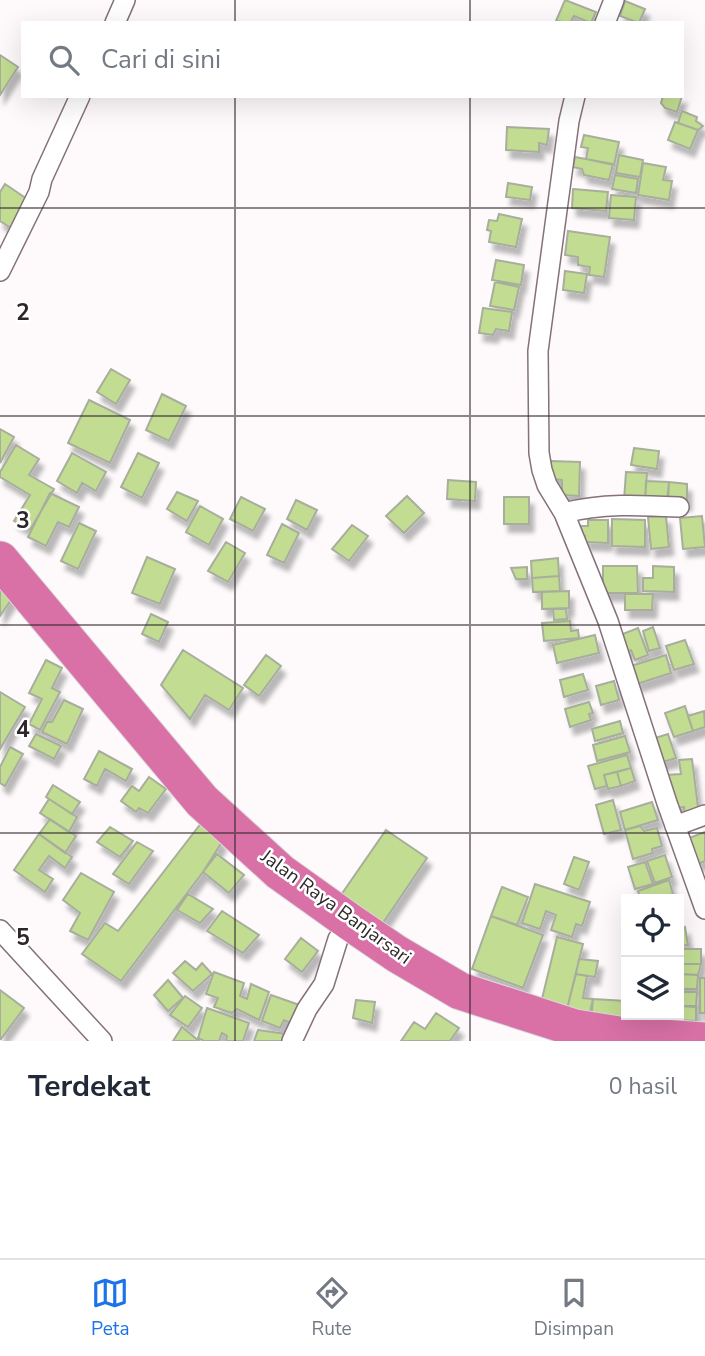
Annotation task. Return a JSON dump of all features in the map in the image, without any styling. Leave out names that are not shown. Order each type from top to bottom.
[{"type":"highway","name":"Jalan Raya Banjarsari","points":[[0,560],[202,801],[281,872],[350,922],[397,954],[460,990],[574,1034],[705,1041]]},
{"type":"street","points":[[116,21],[125,0]]},
{"type":"street","points":[[606,21],[614,0]]},
{"type":"street","points":[[0,271],[39,192],[47,167],[79,98]]},
{"type":"street","points":[[575,98],[569,121],[538,351],[539,453],[547,485],[564,513],[608,621],[705,909]]},
{"type":"street","points":[[564,513],[581,508],[613,506],[679,507]]},
{"type":"street","points":[[675,826],[705,815]]},
{"type":"street","points":[[292,1041],[307,1009],[324,984],[338,939],[350,922]]},
{"type":"street","points":[[0,930],[102,1041]]},
{"type":"building","points":[[565,0],[596,12],[592,21],[574,16],[571,21],[556,21]]},
{"type":"building","points":[[625,1],[645,9],[640,21],[620,16]]},
{"type":"building","points":[[0,55],[18,67],[0,95]]},
{"type":"building","points":[[662,98],[681,98],[677,112],[665,108],[661,103]]},
{"type":"building","points":[[682,111],[697,117],[696,121],[703,126],[698,130],[678,123]]},
{"type":"building","points":[[675,122],[698,130],[690,149],[668,140]]},
{"type":"building","points":[[507,127],[549,129],[547,145],[539,143],[539,152],[506,150]]},
{"type":"building","points":[[584,135],[619,142],[614,165],[586,159],[588,148],[581,147]]},
{"type":"building","points":[[619,155],[643,160],[640,177],[616,173]]},
{"type":"building","points":[[575,157],[613,164],[609,180],[584,175],[582,169],[573,167]]},
{"type":"building","points":[[643,163],[666,167],[663,180],[672,181],[669,200],[638,195]]},
{"type":"building","points":[[615,175],[638,179],[636,193],[612,189]]},
{"type":"building","points":[[508,183],[532,187],[530,200],[506,197]]},
{"type":"building","points":[[5,184],[30,201],[11,228],[0,221],[0,192]]},
{"type":"building","points":[[573,189],[608,192],[606,211],[572,208]]},
{"type":"building","points":[[611,195],[636,197],[634,220],[609,218]]},
{"type":"building","points":[[499,214],[522,219],[516,247],[489,242],[489,220],[497,221]]},
{"type":"building","points":[[568,231],[610,237],[604,277],[589,275],[590,267],[578,265],[578,257],[565,255]]},
{"type":"building","points":[[496,260],[524,265],[521,285],[492,280]]},
{"type":"building","points":[[565,271],[587,274],[584,293],[563,290]]},
{"type":"building","points":[[495,282],[519,287],[514,310],[490,306]]},
{"type":"building","points":[[483,308],[512,312],[509,331],[496,329],[493,335],[479,333]]},
{"type":"building","points":[[111,369],[130,380],[116,404],[97,392]]},
{"type":"building","points":[[162,394],[186,406],[169,441],[146,430]]},
{"type":"building","points":[[89,400],[130,420],[110,463],[68,443]]},
{"type":"building","points":[[0,429],[14,437],[0,463]]},
{"type":"building","points":[[16,445],[39,459],[29,475],[54,489],[30,530],[14,521],[30,495],[0,477],[0,472]]},
{"type":"building","points":[[634,448],[659,451],[657,469],[631,465]]},
{"type":"building","points":[[72,453],[106,472],[96,491],[82,483],[77,493],[57,481]]},
{"type":"building","points":[[138,453],[159,463],[142,498],[121,487]]},
{"type":"building","points":[[551,461],[580,462],[579,496],[562,495],[562,480],[550,479]]},
{"type":"building","points":[[626,472],[647,473],[645,501],[624,500]]},
{"type":"building","points":[[448,480],[476,482],[475,501],[447,499]]},
{"type":"building","points":[[646,481],[669,482],[667,502],[645,501]]},
{"type":"building","points":[[669,482],[687,484],[687,503],[668,502]]},
{"type":"building","points":[[177,492],[198,501],[187,521],[167,509]]},
{"type":"building","points":[[50,493],[79,507],[69,527],[58,522],[46,546],[28,537]]},
{"type":"building","points":[[407,496],[424,513],[404,533],[386,516]]},
{"type":"building","points":[[241,497],[265,509],[253,531],[230,519]]},
{"type":"building","points":[[504,497],[529,497],[529,524],[504,524]]},
{"type":"building","points":[[296,500],[317,510],[307,530],[287,519]]},
{"type":"building","points":[[200,506],[223,519],[209,545],[186,532]]},
{"type":"building","points":[[666,516],[669,547],[651,549],[648,517]]},
{"type":"building","points":[[702,516],[705,547],[683,549],[680,518]]},
{"type":"building","points":[[612,519],[645,520],[645,547],[612,546]]},
{"type":"building","points":[[588,520],[608,520],[608,543],[585,542],[585,536],[578,536],[578,526],[588,526]]},
{"type":"building","points":[[79,523],[96,531],[78,569],[61,561]]},
{"type":"building","points":[[282,524],[299,533],[284,563],[267,555]]},
{"type":"building","points":[[352,525],[368,536],[349,561],[332,549]]},
{"type":"building","points":[[226,542],[245,553],[228,582],[208,571]]},
{"type":"building","points":[[147,557],[175,569],[160,604],[132,593]]},
{"type":"building","points":[[558,558],[559,576],[532,578],[531,561]]},
{"type":"building","points":[[603,566],[637,566],[638,593],[603,593]]},
{"type":"building","points":[[653,566],[674,567],[674,592],[643,591],[643,578],[653,578]]},
{"type":"building","points":[[527,567],[527,579],[516,579],[511,568]]},
{"type":"building","points":[[559,576],[560,591],[533,592],[532,578]]},
{"type":"building","points":[[0,584],[15,594],[0,616]]},
{"type":"building","points":[[569,591],[569,608],[542,609],[542,592]]},
{"type":"building","points":[[625,594],[653,594],[652,610],[625,610]]},
{"type":"building","points":[[553,609],[566,609],[567,619],[554,620]]},
{"type":"building","points":[[151,614],[168,622],[159,642],[142,634]]},
{"type":"building","points":[[570,621],[571,631],[578,630],[579,638],[544,641],[542,623]]},
{"type":"building","points":[[653,627],[660,648],[649,651],[643,631]]},
{"type":"building","points":[[638,628],[648,655],[635,660],[631,650],[626,652],[620,635]]},
{"type":"building","points":[[595,635],[599,653],[557,663],[553,645]]},
{"type":"building","points":[[685,640],[694,664],[674,670],[666,646]]},
{"type":"building","points":[[183,650],[243,688],[229,710],[205,695],[190,719],[161,685]]},
{"type":"building","points":[[266,655],[281,666],[259,696],[244,685]]},
{"type":"building","points":[[666,655],[671,673],[637,684],[631,666]]},
{"type":"building","points":[[46,660],[62,668],[52,688],[60,692],[40,730],[29,724],[42,699],[29,693]]},
{"type":"building","points":[[583,674],[588,690],[564,697],[560,680]]},
{"type":"building","points":[[614,681],[619,700],[601,705],[596,686]]},
{"type":"building","points":[[0,692],[25,707],[0,749]]},
{"type":"building","points":[[64,700],[83,709],[67,744],[42,732],[47,722],[52,722]]},
{"type":"building","points":[[589,702],[593,713],[589,714],[591,720],[570,727],[565,709]]},
{"type":"building","points":[[685,706],[693,731],[674,737],[665,713]]},
{"type":"building","points":[[704,711],[705,727],[693,731],[688,716]]},
{"type":"building","points":[[620,721],[623,733],[595,741],[592,729]]},
{"type":"building","points":[[36,734],[61,746],[54,759],[29,746]]},
{"type":"building","points":[[668,734],[676,758],[657,764],[649,740]]},
{"type":"building","points":[[625,736],[630,752],[597,761],[593,745]]},
{"type":"building","points":[[10,747],[23,754],[5,786],[0,783],[0,767]]},
{"type":"building","points":[[99,751],[132,769],[126,781],[105,769],[97,786],[84,779]]},
{"type":"building","points":[[627,755],[631,768],[604,775],[607,786],[595,789],[588,766]]},
{"type":"building","points":[[692,759],[699,815],[685,817],[684,807],[671,809],[665,775],[681,774],[679,760]]},
{"type":"building","points":[[631,768],[635,781],[621,786],[617,772]]},
{"type":"building","points":[[617,772],[621,786],[608,789],[604,775]]},
{"type":"building","points":[[149,777],[166,789],[148,813],[139,808],[136,812],[121,801],[132,786],[139,791]]},
{"type":"building","points":[[53,785],[80,802],[72,814],[46,797]]},
{"type":"building","points":[[49,799],[77,817],[69,832],[40,813]]},
{"type":"building","points":[[613,800],[621,830],[604,834],[596,805]]},
{"type":"building","points":[[652,802],[658,820],[625,830],[620,812]]},
{"type":"building","points":[[50,819],[76,836],[65,853],[39,834]]},
{"type":"building","points":[[202,822],[222,842],[203,872],[121,981],[82,954],[105,923],[118,931]]},
{"type":"building","points":[[640,826],[644,831],[657,828],[662,846],[652,849],[653,853],[633,859],[625,830]]},
{"type":"building","points":[[110,827],[133,841],[120,857],[97,842]]},
{"type":"building","points":[[386,830],[427,858],[383,923],[341,895]]},
{"type":"building","points":[[705,832],[705,861],[698,864],[689,838]]},
{"type":"building","points":[[39,834],[72,857],[65,868],[49,856],[39,870],[53,879],[45,892],[14,870]]},
{"type":"building","points":[[137,842],[153,851],[129,884],[113,874]]},
{"type":"building","points":[[217,854],[244,875],[229,893],[203,872]]},
{"type":"building","points":[[665,855],[672,877],[655,883],[647,861]]},
{"type":"building","points":[[574,857],[589,862],[579,890],[564,884]]},
{"type":"building","points":[[645,862],[653,884],[635,889],[628,867]]},
{"type":"building","points":[[81,873],[114,892],[88,940],[70,931],[80,913],[63,900]]},
{"type":"building","points":[[669,880],[673,894],[639,894],[638,891]]},
{"type":"building","points":[[535,884],[590,902],[582,926],[576,924],[572,937],[551,930],[556,915],[546,911],[540,929],[522,923]]},
{"type":"building","points":[[502,887],[528,897],[517,925],[491,916]]},
{"type":"building","points":[[188,894],[213,909],[200,923],[177,910]]},
{"type":"building","points":[[222,911],[259,935],[243,953],[207,931]]},
{"type":"building","points":[[491,916],[543,935],[523,988],[472,969]]},
{"type":"building","points":[[685,927],[688,945],[684,945]]},
{"type":"building","points":[[557,937],[583,944],[566,1013],[540,1007]]},
{"type":"building","points":[[301,938],[318,951],[302,972],[285,959]]},
{"type":"building","points":[[684,949],[701,949],[701,964],[684,964]]},
{"type":"building","points":[[579,959],[598,961],[595,977],[576,974]]},
{"type":"building","points":[[185,961],[196,970],[202,963],[212,974],[193,991],[173,973]]},
{"type":"building","points":[[684,964],[701,964],[698,975],[684,974]]},
{"type":"building","points":[[214,972],[244,983],[240,996],[247,999],[251,984],[269,992],[259,1020],[237,1009],[232,1013],[214,1007],[218,998],[206,994]]},
{"type":"building","points":[[576,974],[587,976],[583,998],[593,999],[590,1012],[567,1009]]},
{"type":"building","points":[[684,974],[698,975],[697,989],[684,989]]},
{"type":"building","points":[[700,978],[705,978],[705,1013],[700,1013]]},
{"type":"building","points":[[168,980],[183,998],[168,1011],[154,995]]},
{"type":"building","points":[[0,990],[24,1008],[1,1039],[0,1039]]},
{"type":"building","points":[[684,992],[697,992],[696,1006],[684,1006]]},
{"type":"building","points":[[271,995],[305,1007],[299,1027],[284,1020],[280,1028],[262,1021]]},
{"type":"building","points":[[185,996],[202,1008],[188,1027],[170,1015]]},
{"type":"building","points":[[593,999],[621,1001],[621,1020],[646,1020],[645,1026],[591,1022]]},
{"type":"building","points":[[356,1000],[375,1002],[372,1023],[353,1018]]},
{"type":"building","points":[[684,1006],[696,1007],[696,1021],[678,1020],[684,1020]]},
{"type":"building","points":[[207,1008],[249,1023],[243,1041],[226,1041],[227,1036],[222,1033],[219,1041],[204,1041],[198,1038]]},
{"type":"building","points":[[436,1013],[459,1028],[450,1041],[401,1041],[414,1022],[425,1029]]},
{"type":"building","points":[[182,1027],[199,1041],[173,1041]]},
{"type":"building","points":[[258,1030],[287,1034],[285,1041],[254,1041]]}]
